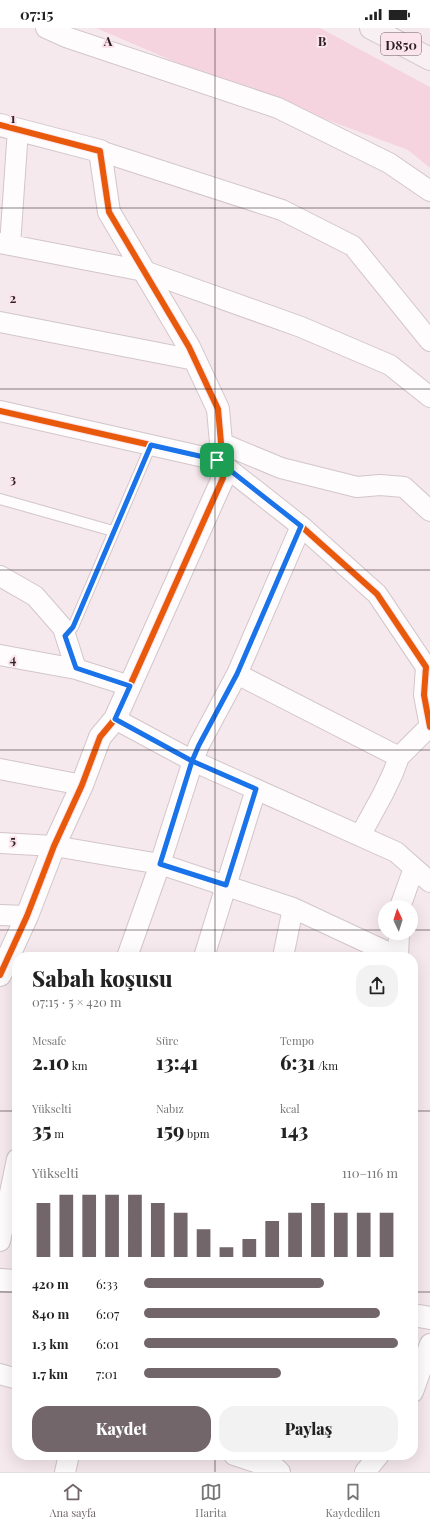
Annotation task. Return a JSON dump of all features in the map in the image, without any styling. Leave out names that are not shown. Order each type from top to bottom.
[{"type":"highway","name":"D850","points":[[371,28],[430,59]]},
{"type":"street","points":[[46,28],[66,37],[278,108],[389,163],[430,191]]},
{"type":"street","points":[[430,341],[353,246],[282,210],[100,151],[9,127],[5,244],[144,272],[301,327],[390,365],[430,397]]},
{"type":"street","points":[[0,974],[27,916],[54,846],[82,785],[100,736],[115,719],[223,478],[219,451],[218,409],[189,347],[109,212],[100,151]]},
{"type":"street","points":[[0,322],[195,360]]},
{"type":"street","points":[[0,411],[151,445],[219,451],[357,487],[380,485],[404,486],[430,511]]},
{"type":"street","points":[[219,451],[377,594],[426,667],[430,726],[399,757],[394,773],[360,836]]},
{"type":"street","points":[[129,952],[160,864],[192,761],[237,674],[301,526]]},
{"type":"street","points":[[0,576],[35,596],[63,628],[76,668]]},
{"type":"street","points":[[0,655],[76,668],[130,686]]},
{"type":"street","points":[[237,674],[399,757]]},
{"type":"street","points":[[115,719],[192,761],[396,852],[430,882]]},
{"type":"street","points":[[0,769],[82,785]]},
{"type":"street","points":[[206,952],[256,789]]},
{"type":"street","points":[[0,843],[54,846],[160,864],[293,908],[387,952]]},
{"type":"street","points":[[403,900],[414,868]]},
{"type":"street","points":[[284,952],[293,908]]},
{"type":"street","points":[[0,915],[27,916]]},
{"type":"street","points":[[398,952],[399,940]]},
{"type":"street","points":[[0,1241],[12,1183]]},
{"type":"street","points":[[0,1280],[12,1281]]},
{"type":"street","points":[[418,1316],[430,1318]]},
{"type":"street","points":[[418,1378],[430,1344]]},
{"type":"street","points":[[0,1374],[12,1378]]},
{"type":"street","points":[[65,1472],[68,1460]]},
{"type":"street","points":[[253,1460],[279,1467]]},
{"type":"street","points":[[365,1472],[375,1460]]},
{"type":"lane","points":[[65,636],[73,627],[151,445]]},
{"type":"lane","points":[[0,499],[113,531]]},
{"type":"shaded area","points":[[96,28],[320,28],[430,87],[430,168],[408,150],[194,70]]},
{"type":"cycle path","points":[[0,125],[100,151],[109,212],[189,347],[218,409],[221,443],[217,460],[223,478],[115,719],[100,737],[82,785],[54,846],[27,916],[0,975]]},
{"type":"cycle path","points":[[0,411],[217,460],[301,526],[377,594],[426,667],[424,695],[430,727]]},
{"type":"route","points":[[217,460],[151,445],[73,627],[65,636],[76,668],[130,686],[115,719],[192,761],[160,864],[226,885],[256,789],[192,761],[237,674],[301,526],[217,460]]}]
